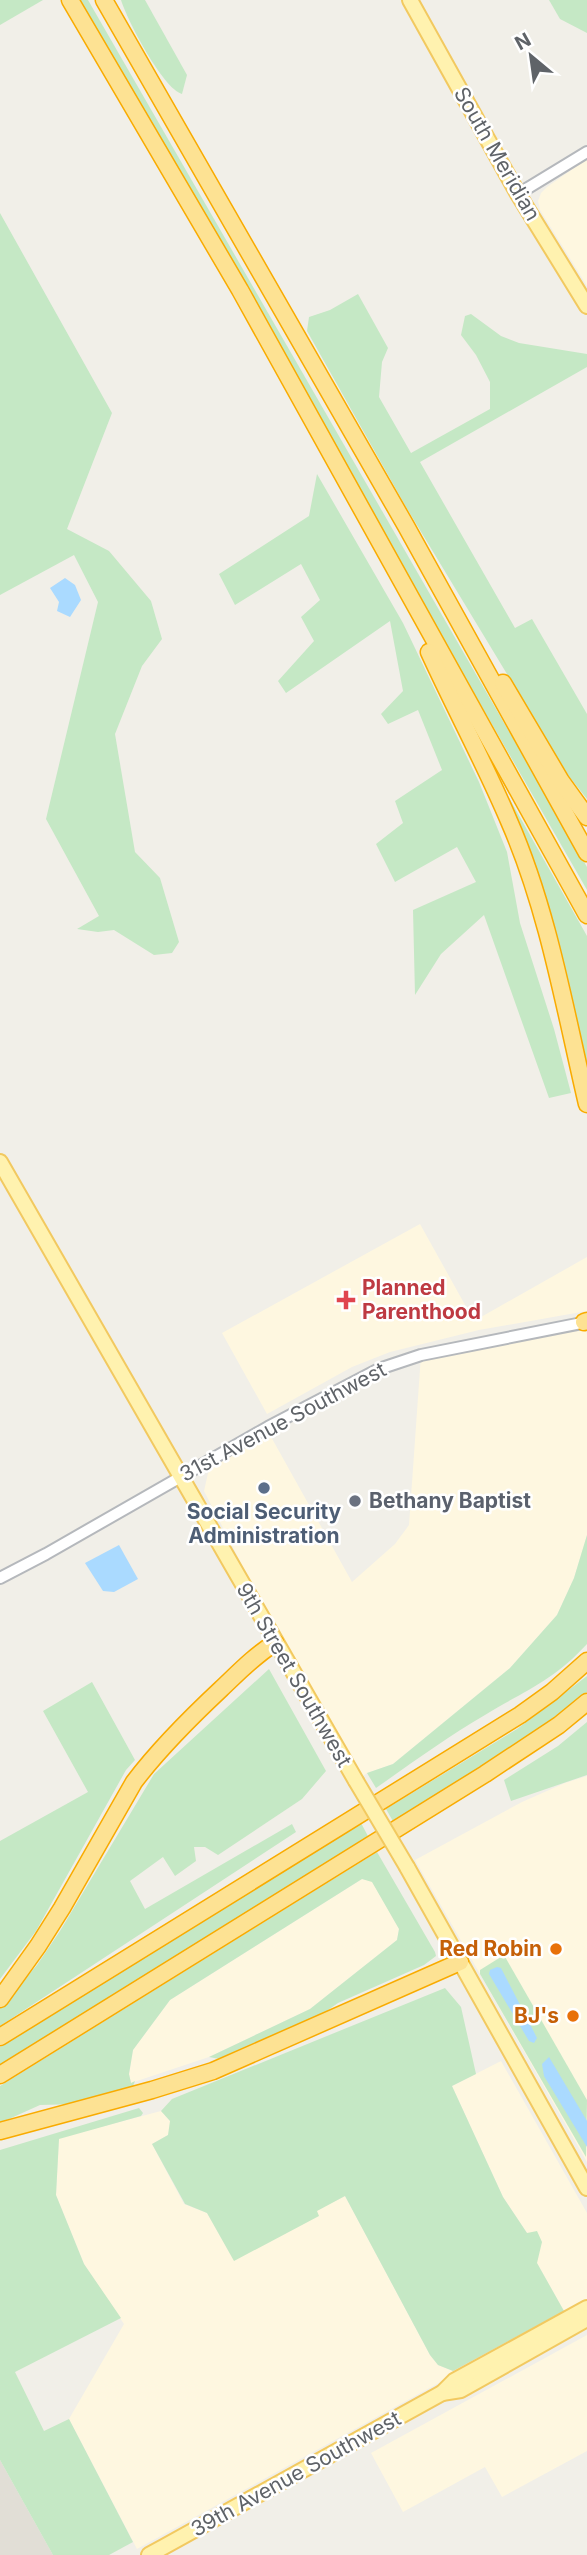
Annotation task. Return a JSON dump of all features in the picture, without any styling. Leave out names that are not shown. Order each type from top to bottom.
[{"type":"highway","points":[[70,0],[240,290],[587,915]]},
{"type":"highway","points":[[104,0],[406,526],[587,853]]},
{"type":"highway","points":[[406,526],[489,658],[561,782],[587,817]]},
{"type":"highway","points":[[380,542],[510,822],[531,880],[551,952],[587,1104]]},
{"type":"highway","points":[[0,1998],[56,1918],[122,1803],[147,1766],[230,1680],[275,1643]]},
{"type":"highway","points":[[0,2037],[510,1721],[552,1692],[587,1661]]},
{"type":"highway","points":[[0,2075],[525,1749],[587,1702]]},
{"type":"highway","points":[[525,1749],[539,1743],[587,1709]]},
{"type":"highway","points":[[0,2132],[152,2091],[213,2071],[460,1962]]},
{"type":"main road","name":"South Meridian","points":[[410,0],[518,194],[587,306]]},
{"type":"main road","name":"9th Street Southwest","points":[[0,1162],[275,1643],[407,1867],[587,2188]]},
{"type":"main road","name":"39th Avenue Southwest","points":[[149,2555],[442,2393],[454,2381],[587,2308]]},
{"type":"main road","name":"39th Avenue Southwest","points":[[442,2393],[461,2390],[587,2319]]},
{"type":"street","points":[[518,194],[587,152]]},
{"type":"street","name":"31st Avenue Southwest","points":[[0,1578],[301,1409],[379,1369],[421,1355],[586,1322]]},
{"type":"shaded area","points":[[587,159],[587,286],[540,210],[538,201],[547,187]]},
{"type":"shaded area","points":[[420,1224],[474,1321],[587,1257],[587,1311],[479,1330],[390,1352],[352,1367],[267,1414],[222,1333]]},
{"type":"shaded area","points":[[584,1322],[587,1335],[587,1535],[574,1578],[557,1615],[510,1668],[393,1764],[367,1773],[356,1781],[265,1626],[240,1561],[204,1491],[208,1473],[214,1466],[270,1435],[352,1582],[395,1544],[409,1525],[421,1355]]},
{"type":"shaded area","points":[[587,1776],[587,2162],[415,1860],[522,1802]]},
{"type":"shaded area","points":[[362,1879],[372,1881],[399,1929],[397,1940],[310,2009],[209,2057],[131,2083],[129,2074],[133,2050],[170,2000]]},
{"type":"shaded area","points":[[501,2061],[587,2213],[587,2300],[564,2311],[537,2263],[527,2233],[503,2197],[452,2086]]},
{"type":"shaded area","points":[[161,2111],[170,2121],[171,2128],[168,2135],[152,2144],[184,2204],[207,2213],[234,2260],[318,2216],[316,2211],[345,2196],[430,2355],[438,2365],[455,2374],[137,2549],[69,2419],[124,2324],[84,2264],[56,2195],[59,2138]]},
{"type":"shaded area","points":[[587,2335],[587,2451],[502,2497],[485,2467],[403,2512],[371,2453]]},
{"type":"shaded area","points":[[0,2460],[53,2555],[0,2555]]},
{"type":"green space","points":[[0,0],[43,0],[0,25]]},
{"type":"green space","points":[[77,0],[88,0],[587,867],[587,890]]},
{"type":"green space","points":[[121,0],[145,0],[187,75],[182,94],[165,80],[156,67],[130,22]]},
{"type":"green space","points":[[549,0],[587,0],[587,33],[560,19]]},
{"type":"green space","points":[[0,213],[112,413],[67,529],[109,551],[151,601],[162,639],[142,666],[115,734],[135,852],[160,878],[179,942],[172,953],[154,955],[114,930],[98,932],[77,929],[99,916],[46,819],[98,602],[74,555],[0,595]]},
{"type":"green space","points":[[358,294],[388,348],[382,362],[379,397],[411,453],[490,409],[490,382],[476,355],[461,335],[465,316],[471,314],[501,336],[519,343],[587,354],[587,367],[420,462],[515,628],[532,619],[587,714],[587,799],[568,775],[406,507],[307,331],[309,317],[330,310]]},
{"type":"green space","points":[[317,474],[403,623],[479,782],[507,852],[520,923],[554,1029],[571,1093],[549,1098],[484,915],[441,954],[415,995],[413,910],[476,882],[457,847],[395,882],[376,844],[403,823],[395,801],[442,770],[418,710],[388,724],[381,714],[403,691],[390,621],[286,693],[278,681],[314,641],[301,617],[320,600],[301,564],[235,605],[219,574],[309,516]]},
{"type":"green space","points":[[504,789],[587,936],[587,1071],[552,928]]},
{"type":"green space","points":[[587,1535],[587,1644],[551,1676],[457,1732],[376,1788],[367,1773],[393,1764],[510,1668],[557,1615],[574,1578]]},
{"type":"green space","points":[[269,1669],[326,1771],[302,1799],[218,1855],[205,1847],[194,1847],[196,1861],[175,1876],[163,1857],[130,1881],[145,1909],[292,1824],[296,1832],[0,2026],[0,2008],[37,1965],[60,1931],[154,1774]]},
{"type":"green space","points":[[587,1676],[587,1692],[565,1711],[494,1761],[394,1823],[386,1809],[517,1729]]},
{"type":"green space","points":[[92,1682],[135,1760],[126,1770],[36,1931],[0,1979],[0,1841],[88,1792],[43,1711]]},
{"type":"green space","points":[[587,1722],[587,1775],[511,1801],[504,1780],[558,1746]]},
{"type":"green space","points":[[361,1823],[369,1838],[0,2066],[0,2047]]},
{"type":"green space","points":[[377,1852],[435,1952],[436,1956],[424,1965],[338,2003],[318,2017],[225,2060],[209,2057],[310,2009],[397,1940],[399,1929],[372,1882],[362,1879],[170,2000],[133,2050],[129,2074],[131,2083],[135,2081],[132,2089],[79,2104],[40,2105],[0,2123],[0,2086]]},
{"type":"green space","points":[[504,1955],[587,2100],[586,2157],[480,1974],[480,1970]]},
{"type":"green space","points":[[445,1988],[461,2007],[476,2074],[452,2086],[503,2197],[527,2233],[537,2231],[542,2242],[537,2263],[564,2311],[453,2371],[438,2365],[430,2355],[345,2196],[317,2211],[319,2216],[234,2261],[207,2213],[185,2204],[152,2144],[168,2135],[170,2121],[161,2111],[172,2099]]},
{"type":"green space","points":[[139,2108],[143,2113],[141,2116],[59,2139],[56,2195],[84,2264],[121,2318],[15,2372],[44,2431],[69,2419],[133,2542],[109,2555],[53,2555],[0,2460],[0,2150]]},
{"type":"water","points":[[65,578],[75,585],[81,600],[70,617],[57,611],[59,602],[50,588]]},
{"type":"water","points":[[119,1545],[138,1579],[114,1592],[103,1591],[85,1563]]},
{"type":"water","points":[[501,1968],[537,2038],[534,2043],[529,2041],[489,1974],[490,1970]]},
{"type":"water","points":[[549,2057],[587,2121],[587,2147],[544,2076],[542,2064]]},
{"type":"place","name":"Planned Parenthood","points":[[346,1300]]},
{"type":"place","name":"Social Security Administration","points":[[264,1488]]},
{"type":"place","name":"Bethany Baptist","points":[[355,1501]]},
{"type":"place","name":"Red Robin","points":[[556,1949]]},
{"type":"place","name":"BJ's","points":[[573,2016]]}]
